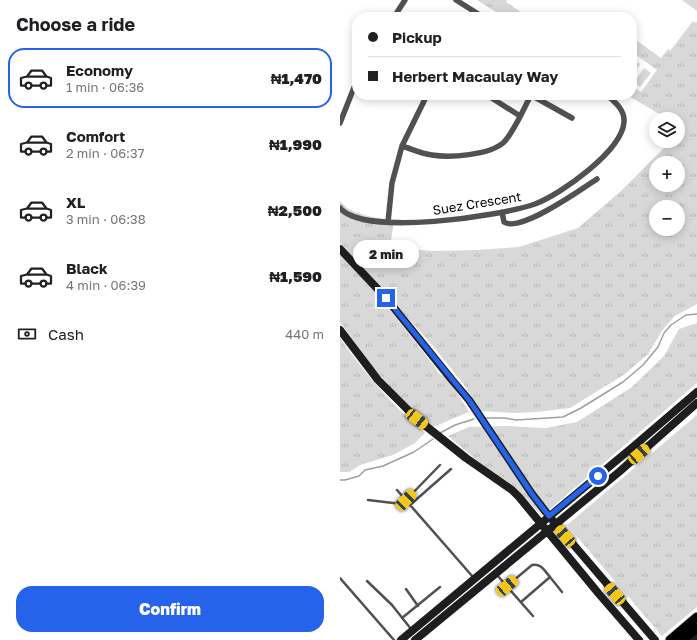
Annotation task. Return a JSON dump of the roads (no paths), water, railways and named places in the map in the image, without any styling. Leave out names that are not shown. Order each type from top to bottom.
[{"type":"main road","points":[[340,249],[386,298],[469,400],[532,494],[555,524],[655,640]]},
{"type":"main road","points":[[340,330],[378,380],[417,419],[466,458],[512,490],[527,505],[599,594],[639,640]]},
{"type":"main road","points":[[401,640],[697,392]]},
{"type":"main road","points":[[416,639],[580,504],[697,403]]},
{"type":"main road","points":[[670,640],[697,617]]},
{"type":"main road","points":[[682,640],[697,628]]},
{"type":"main road","points":[[691,640],[697,635]]},
{"type":"street","points":[[398,12],[406,0]]},
{"type":"street","points":[[456,0],[475,12]]},
{"type":"street","points":[[340,123],[352,93]]},
{"type":"street","points":[[388,222],[392,183],[402,146],[425,100]]},
{"type":"street","points":[[496,100],[520,116]]},
{"type":"street","points":[[402,146],[422,153],[438,156],[482,152],[494,149],[504,142],[528,100]]},
{"type":"street","points":[[540,100],[572,118]]},
{"type":"street","name":"Suez Crescent","points":[[340,208],[342,211],[363,219],[388,222],[424,222],[502,212],[522,208],[551,197],[580,176],[604,155],[618,138],[622,130],[624,120],[622,111],[613,100]]},
{"type":"street","points":[[502,212],[504,222],[506,224],[524,221],[555,206],[597,179]]},
{"type":"lane","points":[[406,500],[440,465]]},
{"type":"lane","points":[[368,500],[410,505],[451,469]]},
{"type":"lane","points":[[397,490],[475,579]]},
{"type":"lane","points":[[507,586],[532,565],[540,565],[562,592]]},
{"type":"lane","points":[[495,573],[533,616]]},
{"type":"lane","points":[[521,602],[550,577]]},
{"type":"lane","points":[[340,578],[394,640]]},
{"type":"lane","points":[[367,581],[392,605],[412,630],[416,639]]},
{"type":"lane","points":[[402,618],[440,588]]},
{"type":"lane","points":[[406,589],[418,606]]},
{"type":"waterway","points":[[485,418],[505,418],[516,420],[563,417],[581,408],[623,382],[643,365],[658,347],[664,333],[671,325],[686,315],[697,314]]},
{"type":"waterway","points":[[440,433],[455,425],[474,419]]},
{"type":"waterway","points":[[340,480],[359,476],[365,470],[383,466],[414,452],[433,439]]}]
